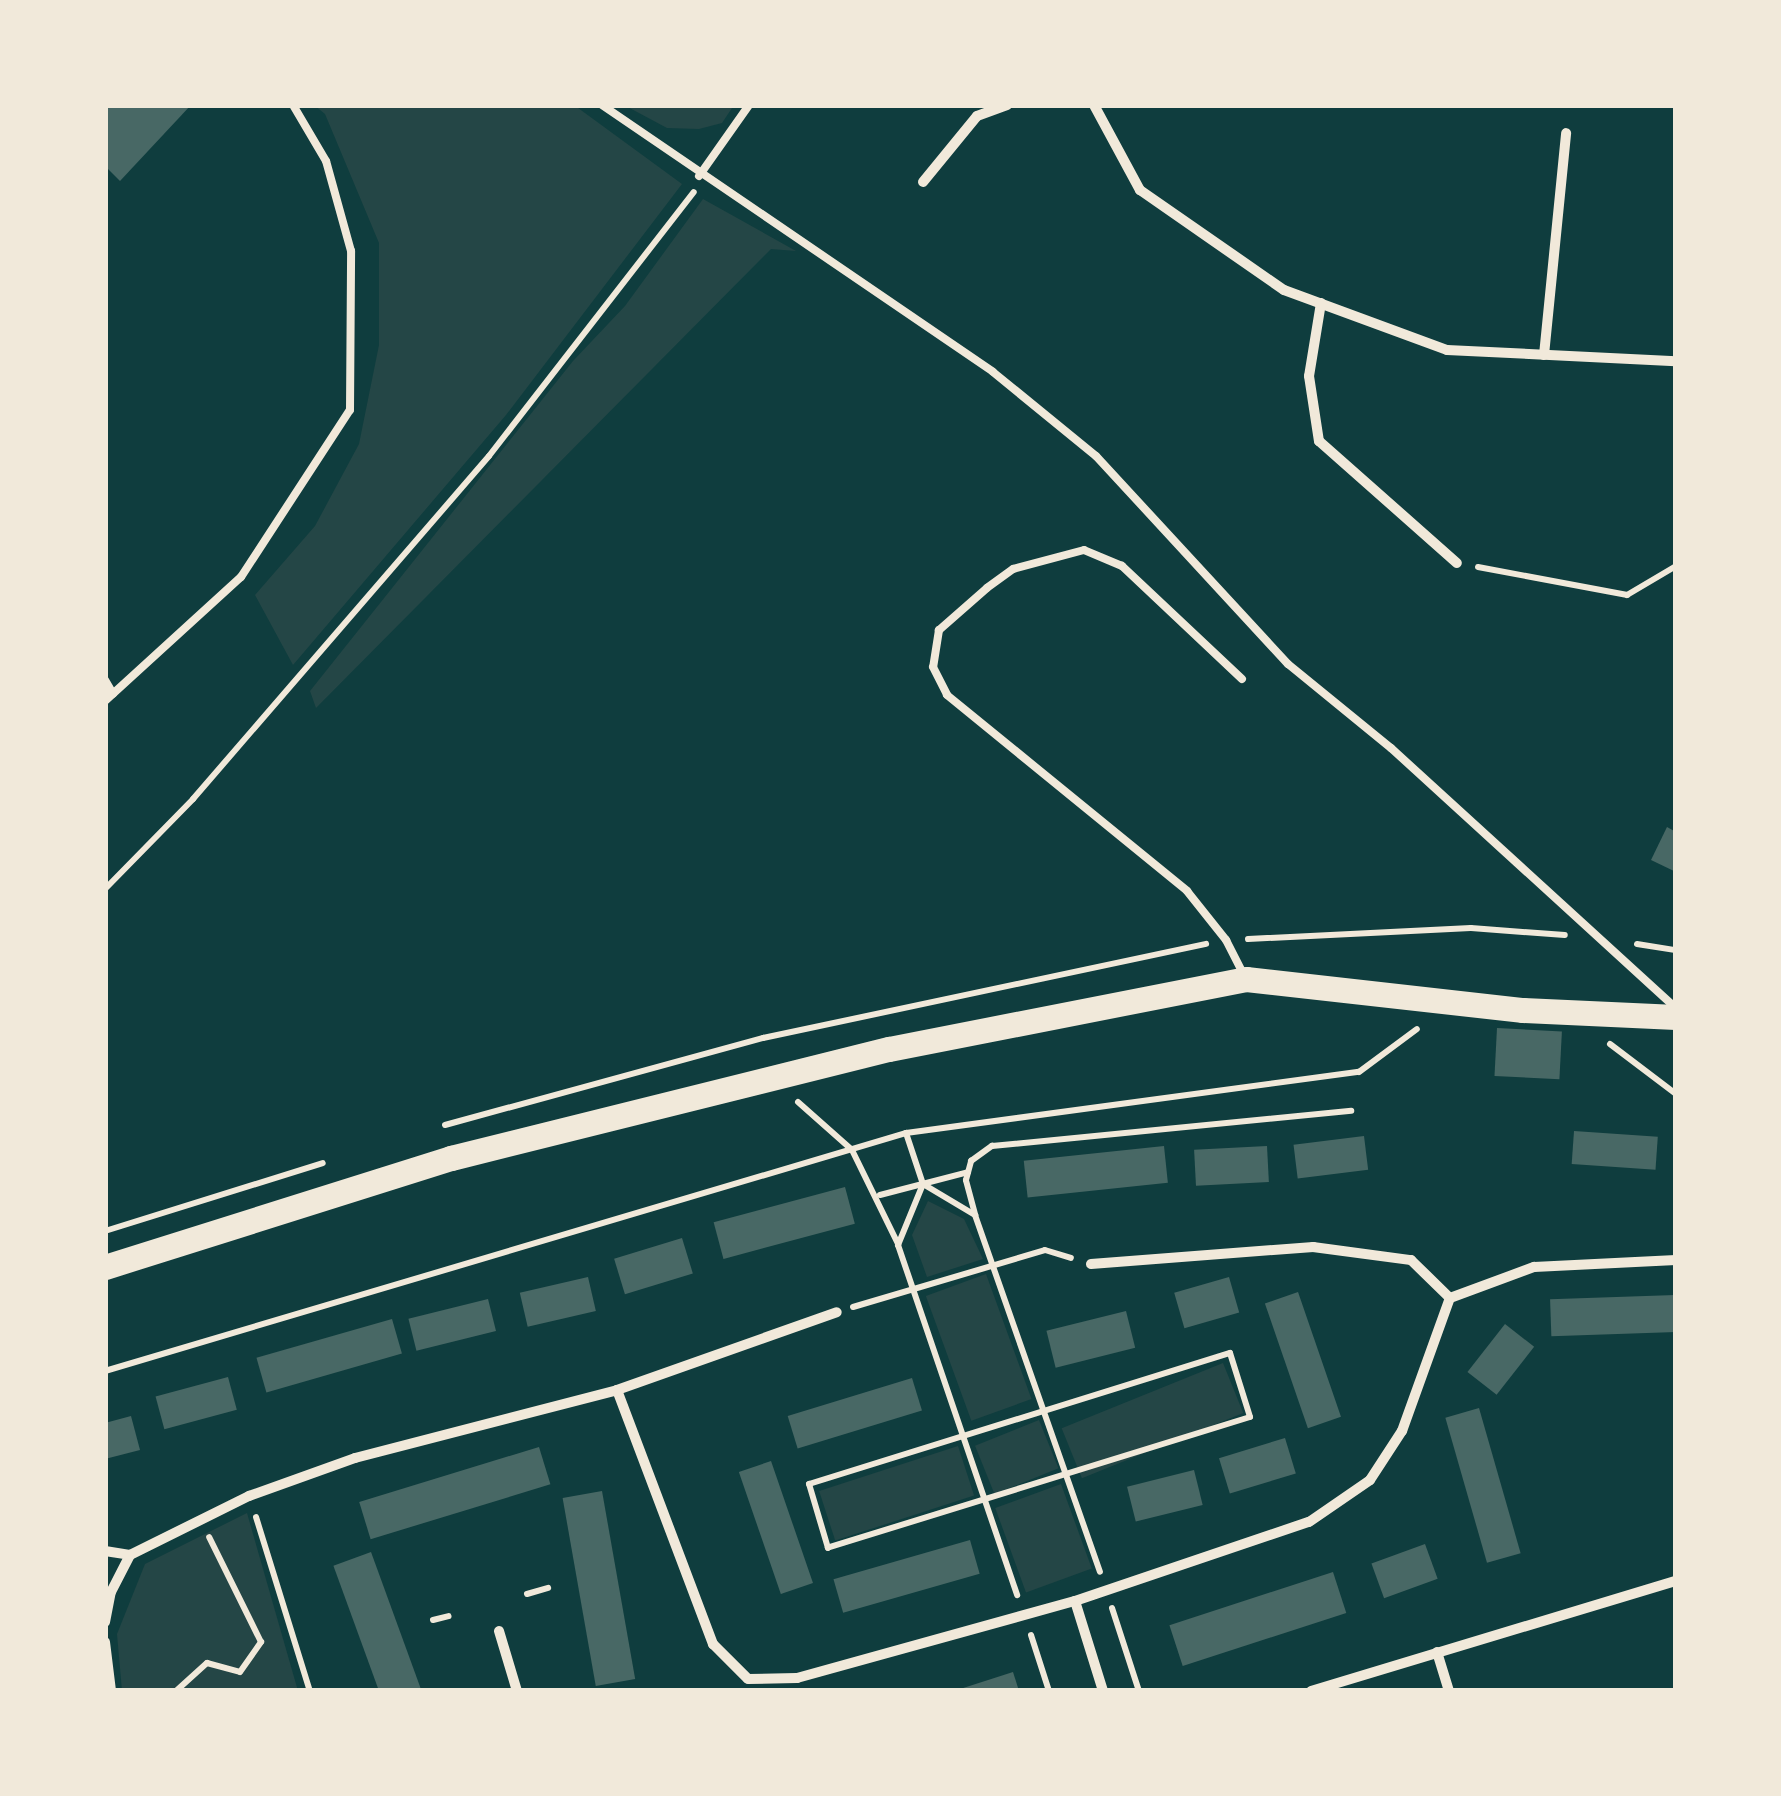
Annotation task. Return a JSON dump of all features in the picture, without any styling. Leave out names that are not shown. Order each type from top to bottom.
[{"type":"main road","points":[[105,1268],[450,1158],[771,1078],[1246,979],[1466,1004],[1676,1017]]},
{"type":"street","points":[[923,182],[977,116],[1007,105]]},
{"type":"street","points":[[1094,105],[1140,190],[1284,290],[1447,350],[1676,361]]},
{"type":"street","points":[[1544,355],[1566,134]]},
{"type":"street","points":[[1321,304],[1309,376],[1319,441],[1457,563]]},
{"type":"street","points":[[1091,1264],[1313,1247],[1411,1260],[1450,1298]]},
{"type":"street","points":[[617,1390],[713,1644],[748,1679],[798,1678],[1023,1612],[1075,1601],[1309,1522],[1370,1480],[1402,1431],[1450,1298],[1534,1267],[1676,1260]]},
{"type":"street","points":[[105,1552],[130,1555],[249,1496],[354,1458],[617,1390],[837,1312]]},
{"type":"street","points":[[105,1622],[111,1592],[130,1555]]},
{"type":"street","points":[[1311,1691],[1676,1580]]},
{"type":"street","points":[[1075,1601],[1103,1691]]},
{"type":"street","points":[[499,1631],[516,1691]]},
{"type":"street","points":[[105,1642],[111,1691]]},
{"type":"street","points":[[1437,1652],[1449,1691]]},
{"type":"lane","points":[[105,680],[109,697],[242,578],[350,410],[351,251],[326,162],[292,105]]},
{"type":"lane","points":[[602,105],[699,176],[993,372],[1096,456],[1288,664],[1392,748],[1676,1008]]},
{"type":"lane","points":[[699,176],[749,105]]},
{"type":"lane","points":[[1242,680],[1122,566],[1084,550],[1057,554],[1000,578],[939,630],[934,667],[947,695],[1187,891],[1226,940],[1246,979]]},
{"type":"path","points":[[105,889],[193,799],[489,456],[690,202],[699,176]]},
{"type":"path","points":[[1457,563],[1627,595],[1676,566]]},
{"type":"path","points":[[105,1371],[906,1133],[1359,1072],[1440,1012],[1466,1004]]},
{"type":"path","points":[[1580,1013],[1627,1062],[1676,1094]]},
{"type":"path","points":[[771,1078],[852,1150],[880,1195],[1049,1691]]},
{"type":"path","points":[[1139,1691],[976,1216],[968,1172],[971,1162],[992,1146],[1352,1111]]},
{"type":"path","points":[[906,1133],[923,1184],[976,1216]]},
{"type":"path","points":[[880,1195],[968,1172]]},
{"type":"path","points":[[898,1245],[923,1184]]},
{"type":"path","points":[[837,1312],[1045,1250],[1091,1264]]},
{"type":"path","points":[[1230,1353],[1250,1417],[828,1548],[808,1484],[962,1436],[1230,1353]]},
{"type":"path","points":[[249,1496],[310,1691]]},
{"type":"path","points":[[176,1691],[206,1664],[240,1672],[261,1642],[215,1560],[200,1518]]},
{"type":"path","points":[[528,1594],[548,1588]]},
{"type":"path","points":[[433,1620],[449,1616]]},
{"type":"shaded area","points":[[314,105],[574,105],[682,184],[506,415],[293,665],[255,595],[315,526],[359,444],[379,345],[379,243],[325,114]]},
{"type":"shaded area","points":[[624,105],[734,105],[722,123],[699,129],[667,128]]},
{"type":"shaded area","points":[[703,199],[796,251],[771,249],[316,708],[310,691],[573,361],[625,306]]},
{"type":"shaded area","points":[[928,1201],[964,1219],[983,1259],[927,1277],[912,1235]]},
{"type":"shaded area","points":[[986,1274],[1031,1399],[971,1421],[926,1296]]},
{"type":"shaded area","points":[[1223,1363],[1243,1413],[1082,1478],[1062,1428]]},
{"type":"shaded area","points":[[1039,1420],[1058,1468],[995,1494],[975,1446]]},
{"type":"shaded area","points":[[958,1446],[974,1495],[835,1541],[819,1491]]},
{"type":"shaded area","points":[[1061,1484],[1092,1569],[1026,1593],[995,1508]]},
{"type":"shaded area","points":[[247,1513],[298,1691],[122,1691],[117,1634],[145,1564]]},
{"type":"building","points":[[105,105],[191,105],[120,181],[105,166]]},
{"type":"building","points":[[1667,827],[1676,832],[1676,872],[1651,860]]},
{"type":"building","points":[[1497,1028],[1562,1031],[1559,1079],[1494,1076]]},
{"type":"building","points":[[1574,1131],[1658,1137],[1655,1170],[1572,1164]]},
{"type":"building","points":[[1364,1136],[1368,1170],[1298,1178],[1294,1145]]},
{"type":"building","points":[[1164,1146],[1168,1183],[1028,1198],[1024,1161]]},
{"type":"building","points":[[1267,1146],[1269,1182],[1196,1186],[1194,1150]]},
{"type":"building","points":[[845,1187],[855,1224],[723,1259],[714,1222]]},
{"type":"building","points":[[682,1238],[693,1273],[625,1294],[614,1259]]},
{"type":"building","points":[[588,1277],[596,1311],[528,1327],[520,1293]]},
{"type":"building","points":[[1229,1277],[1239,1313],[1184,1328],[1174,1293]]},
{"type":"building","points":[[1298,1292],[1341,1417],[1308,1428],[1265,1303]]},
{"type":"building","points":[[1675,1295],[1676,1332],[1551,1336],[1550,1299]]},
{"type":"building","points":[[488,1299],[496,1331],[416,1351],[408,1319]]},
{"type":"building","points":[[1126,1311],[1135,1348],[1056,1368],[1046,1331]]},
{"type":"building","points":[[392,1319],[402,1354],[266,1392],[256,1358]]},
{"type":"building","points":[[1505,1324],[1534,1347],[1497,1395],[1467,1372]]},
{"type":"building","points":[[228,1377],[237,1410],[164,1429],[156,1396]]},
{"type":"building","points":[[912,1378],[922,1411],[798,1449],[788,1416]]},
{"type":"building","points":[[1479,1408],[1521,1553],[1487,1563],[1445,1418]]},
{"type":"building","points":[[131,1416],[140,1450],[105,1459],[105,1423]]},
{"type":"building","points":[[1285,1438],[1296,1473],[1230,1494],[1219,1458]]},
{"type":"building","points":[[539,1447],[550,1484],[371,1539],[359,1502]]},
{"type":"building","points":[[771,1461],[813,1583],[781,1594],[739,1472]]},
{"type":"building","points":[[1194,1470],[1203,1505],[1136,1522],[1127,1487]]},
{"type":"building","points":[[602,1491],[635,1679],[596,1686],[563,1498]]},
{"type":"building","points":[[970,1540],[980,1574],[843,1613],[834,1579]]},
{"type":"building","points":[[1425,1544],[1438,1579],[1384,1598],[1371,1563]]},
{"type":"building","points":[[371,1552],[422,1691],[379,1691],[333,1566]]},
{"type":"building","points":[[1333,1572],[1346,1613],[1183,1666],[1169,1625]]},
{"type":"building","points":[[1013,1672],[1019,1691],[957,1691],[957,1690]]}]
